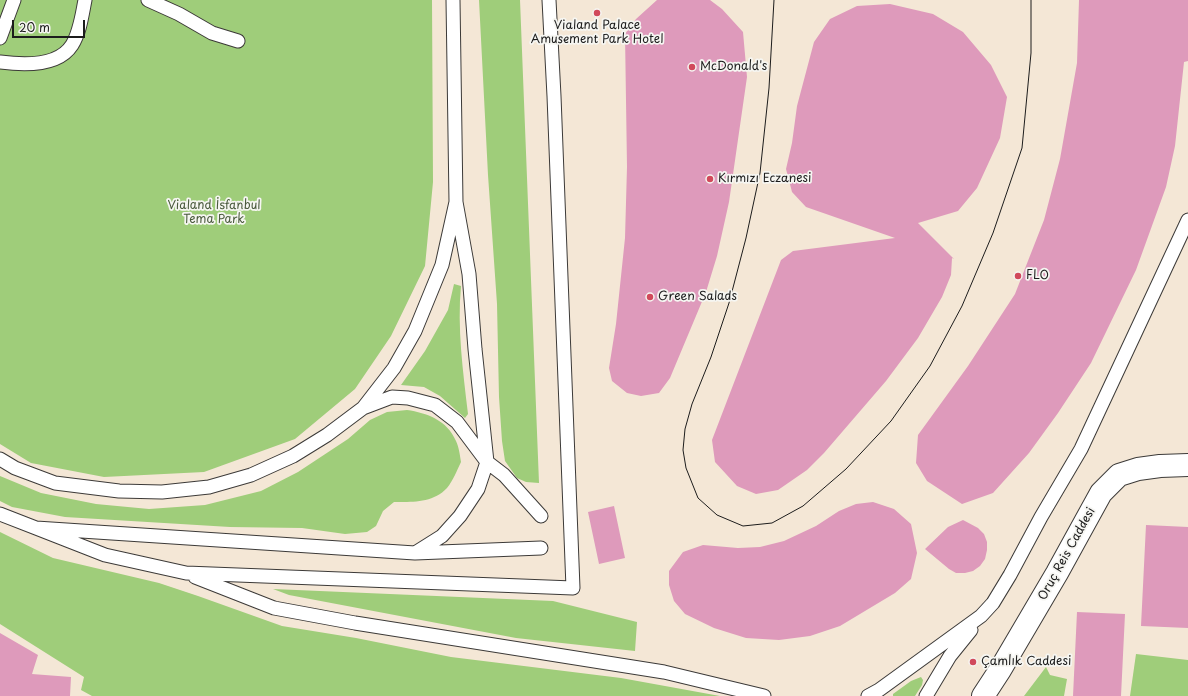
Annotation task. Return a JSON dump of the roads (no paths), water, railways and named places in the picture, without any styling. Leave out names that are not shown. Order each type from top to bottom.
[{"type":"street","name":"Oruç Reis Caddesi","points":[[983,696],[1057,573],[1101,493],[1119,475],[1138,469],[1160,466],[1188,465]]},
{"type":"lane","points":[[0,38],[14,0]]},
{"type":"lane","points":[[0,62],[38,64],[49,61],[62,54],[72,45],[80,24],[85,0]]},
{"type":"lane","points":[[148,0],[171,5],[212,33],[238,41]]},
{"type":"lane","points":[[416,553],[442,536],[460,516],[478,489],[487,462],[469,274],[456,202],[453,0]]},
{"type":"lane","points":[[186,573],[573,588],[549,0]]},
{"type":"lane","points":[[0,459],[15,468],[55,483],[119,491],[162,492],[209,487],[251,475],[293,456],[327,435],[363,408],[394,368],[415,331],[442,265],[456,202]]},
{"type":"lane","points":[[926,696],[950,656],[992,603],[1010,575],[1080,449],[1188,220]]},
{"type":"lane","points":[[363,408],[392,397],[408,398],[435,405],[457,422],[487,462],[504,475],[540,516]]},
{"type":"lane","points":[[0,514],[105,555],[186,573],[274,608],[355,623],[664,672],[764,696]]},
{"type":"lane","points":[[36,528],[416,553],[541,548]]},
{"type":"lane","points":[[868,696],[880,690],[981,616]]},
{"type":"tram line","points":[[774,0],[769,88],[760,173],[746,238],[729,303],[711,357],[692,404],[685,429],[683,450],[686,468],[698,498],[717,515],[743,526],[772,523],[803,506],[846,469],[891,421],[930,366],[962,306],[993,233],[1022,148],[1031,53],[1031,0]]},
{"type":"place","name":"Vialand Palace Amusement Park Hotel","points":[[597,13]]},
{"type":"place","name":"McDonald's","points":[[692,67]]},
{"type":"place","name":"Kırmızı Eczanesi","points":[[710,179]]},
{"type":"place","name":"FLO","points":[[1018,276]]},
{"type":"place","name":"Green Salads","points":[[650,297]]},
{"type":"place","name":"Çamlık Caddesi","points":[[973,662]]},
{"type":"park label","name":"Vialand İsfanbul Tema Park","points":[[214,213]]}]
